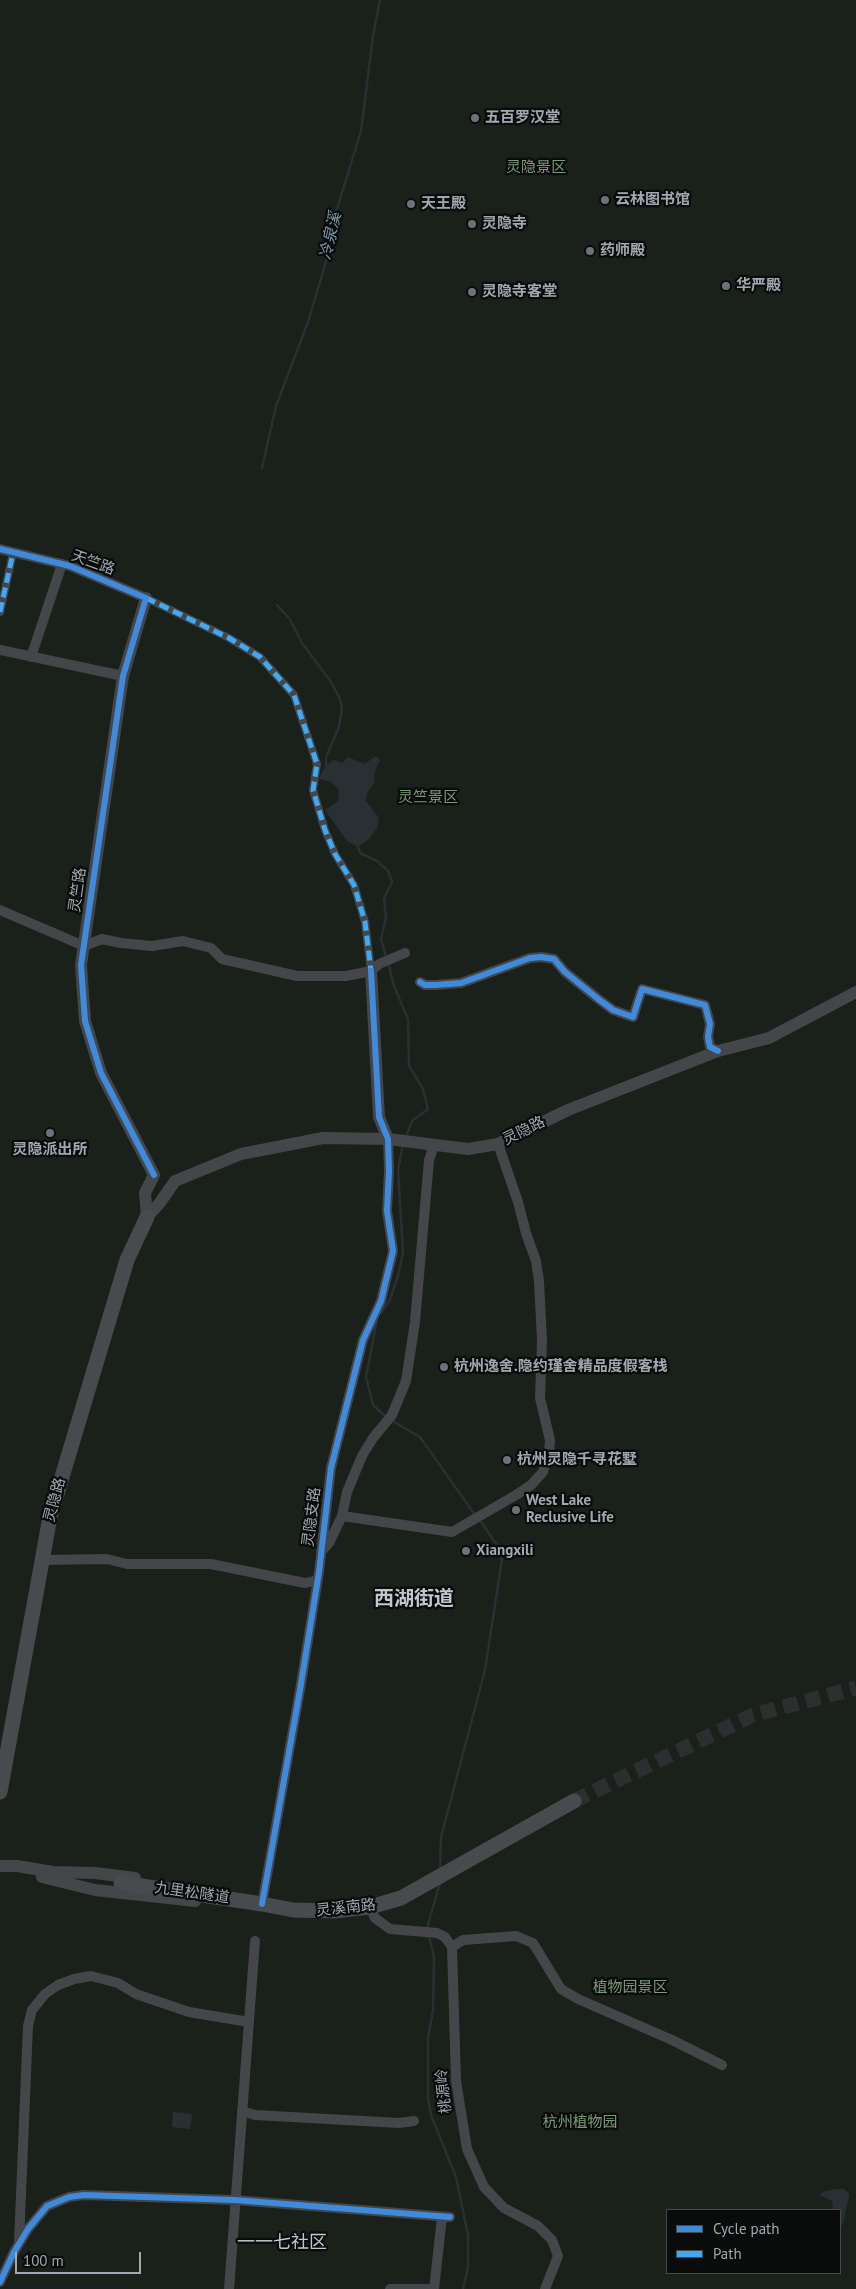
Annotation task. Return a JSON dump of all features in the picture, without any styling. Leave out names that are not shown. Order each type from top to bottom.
[{"type":"main road","name":"灵隐路","points":[[0,1792],[50,1517],[127,1260],[147,1217]]},
{"type":"main road","name":"灵溪南路","points":[[262,1904],[311,1912],[370,1907],[401,1898],[574,1801]]},
{"type":"main road","name":"九里松隧道","points":[[121,1883],[262,1904]]},
{"type":"street","name":"天竺路","points":[[0,549],[62,564],[114,583],[146,598]]},
{"type":"street","points":[[0,612],[13,553]]},
{"type":"street","points":[[31,657],[62,564]]},
{"type":"street","points":[[146,598],[229,638],[260,657],[294,695],[317,764],[313,790],[325,830],[335,854],[354,885],[365,922],[371,971],[379,1117],[391,1140]]},
{"type":"street","name":"灵竺路","points":[[146,598],[123,676],[81,965],[85,1021],[101,1073],[154,1175]]},
{"type":"street","points":[[0,650],[123,676]]},
{"type":"street","points":[[0,910],[84,946],[102,939],[152,946],[184,941],[211,948],[222,960],[297,976],[346,976],[371,971],[382,963],[405,952]]},
{"type":"street","points":[[420,982],[425,985],[461,983],[530,958],[554,959],[565,972],[613,1010],[633,1017],[642,988],[705,1005],[710,1024],[708,1037],[710,1047],[718,1052]]},
{"type":"street","name":"灵隐路","points":[[175,1182],[241,1154],[323,1138],[391,1140],[468,1148],[498,1144],[568,1110],[718,1052],[769,1038],[856,992]]},
{"type":"street","name":"灵隐支路","points":[[262,1904],[318,1580],[326,1503],[338,1437],[363,1340],[381,1301],[394,1251],[387,1211],[391,1140]]},
{"type":"street","points":[[342,1516],[452,1532],[531,1485],[543,1472],[549,1453],[550,1440],[540,1398],[542,1341],[539,1281],[536,1261],[498,1144]]},
{"type":"street","points":[[321,1552],[329,1543],[342,1516],[347,1492],[362,1456],[373,1438],[392,1415],[406,1381],[411,1360],[429,1160],[434,1145]]},
{"type":"street","points":[[154,1175],[175,1182],[147,1217],[145,1193],[154,1175]]},
{"type":"street","points":[[42,1560],[107,1559],[126,1564],[211,1564],[305,1583],[318,1580]]},
{"type":"street","points":[[0,1867],[17,1866],[53,1872],[95,1872],[232,1892],[262,1904]]},
{"type":"street","points":[[0,1867],[95,1890],[226,1904],[262,1904]]},
{"type":"street","points":[[370,1907],[374,1918],[390,1929],[434,1933],[446,1937],[452,1947],[463,1940],[516,1936],[533,1943],[561,1990],[672,2040],[722,2065]]},
{"type":"street","points":[[229,2289],[255,1941]]},
{"type":"street","name":"桃源岭","points":[[452,1947],[456,2081],[467,2149],[484,2187],[504,2208],[538,2226],[552,2240],[558,2256],[545,2289]]},
{"type":"street","points":[[19,2242],[28,2026],[32,2010],[44,1994],[74,1978],[91,1976],[118,1984],[136,1994],[189,2012],[249,2022]]},
{"type":"street","points":[[242,2110],[255,2115],[399,2123],[414,2121]]},
{"type":"street","points":[[0,2282],[19,2242],[28,2229],[47,2206],[69,2196],[84,2194],[235,2200],[446,2217],[434,2289],[390,2289]]},
{"type":"green space","name":"灵竺景区","points":[[0,0],[856,0],[856,2289],[0,2289]]},
{"type":"shaded area","points":[[376,756],[380,760],[375,771],[374,783],[367,793],[366,801],[379,818],[377,828],[369,839],[358,847],[347,841],[325,810],[338,801],[339,790],[331,782],[319,779],[326,765],[334,760],[342,763],[348,757],[364,764]]},
{"type":"shaded area","points":[[173,2112],[192,2114],[190,2129],[172,2127]]},
{"type":"shaded area","points":[[843,2189],[849,2193],[841,2227],[841,2209],[833,2209],[832,2201],[819,2195],[825,2191]]},
{"type":"waterway","name":"冷泉溪","points":[[262,468],[276,406],[308,322],[328,255],[329,235],[361,131],[373,36],[380,0]]},
{"type":"waterway","points":[[277,605],[289,618],[302,643],[331,682],[340,699],[342,708],[339,727],[326,757],[326,765]]},
{"type":"waterway","points":[[358,847],[360,853],[377,861],[388,871],[392,882],[384,899],[386,918],[381,939],[386,957]]},
{"type":"waterway","points":[[388,962],[394,986],[408,1019],[409,1066],[423,1089],[428,1109],[412,1121],[406,1137]]},
{"type":"waterway","points":[[381,1313],[389,1302],[398,1276],[403,1252],[398,1170],[403,1144]]},
{"type":"waterway","points":[[377,1320],[366,1377],[373,1405],[386,1417]]},
{"type":"waterway","points":[[391,1420],[420,1437],[475,1515]]},
{"type":"waterway","points":[[440,1870],[441,1837],[485,1670],[502,1559],[497,1545],[479,1519]]},
{"type":"waterway","points":[[427,1928],[440,1883]]},
{"type":"waterway","points":[[429,1936],[434,1957],[433,2010],[428,2038],[428,2097],[431,2115],[456,2177],[468,2235],[468,2267],[463,2289]]},
{"type":"tunnel","points":[[574,1801],[753,1715],[856,1688]]},
{"type":"marked path","points":[[0,612],[13,553]]},
{"type":"marked path","points":[[146,598],[229,638],[260,657],[294,695],[317,764],[313,790],[325,830],[335,854],[354,885],[365,922],[371,971]]},
{"type":"cycle path","points":[[0,549],[70,566],[146,598],[123,676],[81,965],[85,1021],[101,1073],[154,1175]]},
{"type":"cycle path","points":[[420,982],[425,985],[461,983],[530,958],[554,959],[565,972],[613,1010],[633,1017],[642,989],[705,1005],[710,1024],[708,1037],[710,1047],[718,1051]]},
{"type":"cycle path","points":[[262,1904],[319,1572],[331,1468],[363,1340],[381,1301],[393,1251],[387,1211],[388,1139],[379,1117],[371,971]]},
{"type":"cycle path","points":[[0,2282],[14,2252],[28,2229],[47,2206],[69,2197],[84,2195],[235,2200],[450,2217]]},
{"type":"place","name":"五百罗汉堂","points":[[475,118]]},
{"type":"place","name":"云林图书馆","points":[[605,200]]},
{"type":"place","name":"天王殿","points":[[411,204]]},
{"type":"place","name":"灵隐寺","points":[[472,224]]},
{"type":"place","name":"药师殿","points":[[590,251]]},
{"type":"place","name":"华严殿","points":[[726,286]]},
{"type":"place","name":"灵隐寺客堂","points":[[472,292]]},
{"type":"place","name":"灵隐派出所","points":[[50,1133]]},
{"type":"place","name":"杭州逸舍.隐约瑾舍精品度假客栈","points":[[444,1367]]},
{"type":"place","name":"杭州灵隐千寻花墅","points":[[507,1460]]},
{"type":"place","name":"West Lake Reclusive Life","points":[[516,1510]]},
{"type":"place","name":"Xiangxili","points":[[466,1551]]},
{"type":"district","name":"西湖街道","points":[[414,1599]]},
{"type":"district","name":"一一七社区","points":[[282,2243]]},
{"type":"park label","name":"灵隐景区","points":[[536,168]]},
{"type":"park label","name":"植物园景区","points":[[630,1988]]},
{"type":"park label","name":"杭州植物园","points":[[580,2123]]}]
